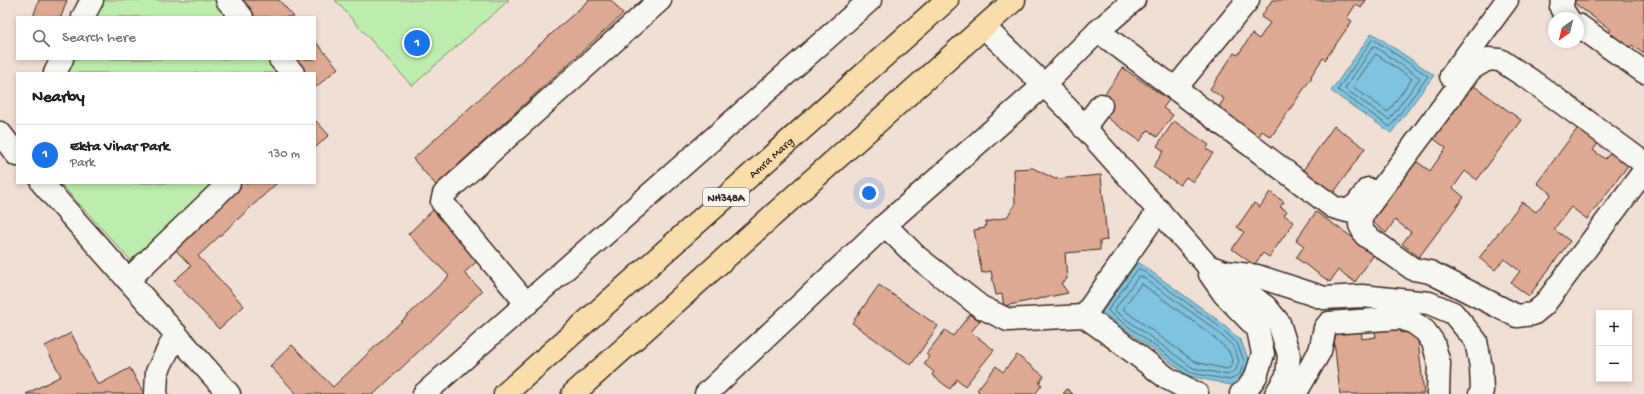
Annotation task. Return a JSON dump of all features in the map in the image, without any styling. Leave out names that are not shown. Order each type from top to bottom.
[{"type":"highway","name":"Amra Marg","points":[[505,394],[947,0]]},
{"type":"highway","points":[[573,394],[1014,0]]},
{"type":"street","points":[[84,16],[92,0]]},
{"type":"street","points":[[227,0],[241,16]]},
{"type":"street","points":[[527,304],[442,202],[442,198],[450,189],[660,0]]},
{"type":"street","points":[[424,394],[870,0]]},
{"type":"street","points":[[706,394],[885,225],[1044,85],[1098,31],[1134,0]]},
{"type":"street","points":[[1175,89],[1248,0]]},
{"type":"street","points":[[1098,31],[1333,207],[1347,211],[1357,204],[1507,0]]},
{"type":"street","points":[[1563,0],[1561,8],[1564,12]]},
{"type":"street","points":[[984,27],[1044,85],[1159,210],[1217,269],[1266,307],[1279,323],[1289,355],[1287,376],[1276,394]]},
{"type":"street","points":[[1584,29],[1644,72]]},
{"type":"street","points":[[1644,163],[1532,81],[1500,60],[1488,59],[1471,69],[1362,215],[1360,225],[1365,235],[1413,269],[1430,272],[1517,316],[1533,314],[1544,305],[1644,171]]},
{"type":"street","points":[[56,72],[62,60]]},
{"type":"street","points":[[281,60],[292,72]]},
{"type":"street","points":[[1084,128],[1101,105]]},
{"type":"street","points":[[0,133],[16,152]]},
{"type":"street","points":[[43,184],[229,394]]},
{"type":"street","points":[[128,280],[228,184]]},
{"type":"street","points":[[1084,316],[1159,210]]},
{"type":"street","points":[[885,225],[917,257],[988,311],[1008,320],[1084,316],[1115,338],[1165,386],[1197,394]]},
{"type":"street","points":[[1241,394],[1246,391],[1256,376],[1263,354],[1258,329],[1224,294],[1210,274],[1217,269],[1257,276],[1324,298],[1362,296],[1430,303],[1453,313],[1476,341],[1481,367],[1480,394]]},
{"type":"street","points":[[1295,394],[1320,351],[1324,328],[1329,323],[1401,318],[1414,323],[1425,331],[1433,342],[1439,363],[1438,394]]},
{"type":"street","points":[[156,394],[158,372],[176,334]]},
{"type":"green space","points":[[103,0],[219,0],[232,16],[95,16]]},
{"type":"green space","points":[[335,0],[509,0],[412,86]]},
{"type":"green space","points":[[74,60],[271,60],[281,72],[68,72]]},
{"type":"green space","points":[[61,184],[216,184],[134,264]]},
{"type":"water","points":[[1372,33],[1434,75],[1391,133],[1331,91]]},
{"type":"water","points":[[1138,262],[1218,320],[1241,341],[1249,361],[1243,376],[1231,385],[1189,376],[1102,312]]},
{"type":"building","points":[[39,0],[67,0],[61,16],[33,16]]},
{"type":"building","points":[[240,0],[279,0],[293,16],[253,16]]},
{"type":"building","points":[[589,0],[611,0],[623,14],[436,185],[413,159]]},
{"type":"building","points":[[1272,0],[1366,0],[1361,8],[1356,4],[1347,18],[1352,21],[1325,60],[1323,58],[1311,76],[1312,77],[1271,137],[1262,131],[1257,139],[1216,111],[1224,99],[1210,89],[1234,53],[1238,55],[1252,34],[1259,39],[1270,23],[1261,17]]},
{"type":"building","points":[[1576,0],[1644,0],[1644,54],[1632,45],[1626,53],[1605,37],[1611,30],[1574,3]]},
{"type":"building","points":[[316,42],[338,68],[316,87],[316,72],[303,72],[292,60],[316,60]]},
{"type":"building","points":[[1123,68],[1169,100],[1163,108],[1173,115],[1157,137],[1148,130],[1140,141],[1102,114],[1102,98]]},
{"type":"building","points":[[1470,83],[1521,120],[1477,180],[1465,171],[1453,188],[1464,197],[1419,257],[1402,244],[1411,232],[1395,220],[1386,233],[1369,219],[1413,159],[1430,171],[1446,148],[1430,136]]},
{"type":"building","points":[[316,121],[329,135],[316,147]]},
{"type":"building","points":[[1174,121],[1209,145],[1206,149],[1213,153],[1193,182],[1186,177],[1180,185],[1153,167],[1164,151],[1157,146]]},
{"type":"building","points":[[1580,125],[1600,141],[1593,150],[1605,159],[1613,150],[1630,163],[1587,219],[1571,207],[1554,229],[1570,241],[1529,296],[1511,283],[1520,271],[1504,259],[1495,270],[1479,258],[1522,202],[1536,212],[1551,194],[1537,183]]},
{"type":"building","points":[[1334,126],[1365,148],[1330,198],[1299,176]]},
{"type":"building","points":[[1033,168],[1055,179],[1101,175],[1107,240],[1100,241],[1100,250],[1065,253],[1067,279],[1061,283],[1068,293],[1004,306],[1002,294],[996,295],[991,271],[982,273],[974,230],[985,228],[986,222],[1007,217],[1015,205],[1014,169]]},
{"type":"building","points":[[235,184],[276,184],[198,256],[244,306],[219,329],[174,281],[191,266],[170,244]]},
{"type":"building","points":[[1270,192],[1284,202],[1280,207],[1287,211],[1284,215],[1294,222],[1269,257],[1263,253],[1254,265],[1232,249],[1244,232],[1237,227],[1254,203],[1260,207]]},
{"type":"building","points":[[436,207],[483,256],[464,273],[482,291],[374,394],[297,394],[270,366],[292,345],[333,387],[449,276],[408,234]]},
{"type":"building","points":[[1316,212],[1375,253],[1355,282],[1338,270],[1330,282],[1296,258],[1304,246],[1296,240]]},
{"type":"building","points":[[879,285],[938,326],[911,365],[852,323]]},
{"type":"building","points":[[970,314],[980,321],[971,332],[994,350],[965,386],[957,379],[950,389],[932,375],[934,372],[924,364],[929,356],[926,354],[945,330],[953,336]]},
{"type":"building","points":[[1400,323],[1401,333],[1417,331],[1424,394],[1340,394],[1334,340],[1328,340],[1327,330],[1361,327],[1362,339],[1376,337],[1374,326]]},
{"type":"building","points":[[71,333],[98,385],[130,368],[144,394],[26,394],[61,376],[45,346]]},
{"type":"building","points":[[1017,355],[1044,376],[1039,383],[1042,385],[1035,394],[982,394],[977,390],[996,366],[1003,372]]},
{"type":"building","points":[[1067,389],[1073,394],[1063,394]]},
{"type":"place","name":"Ekta Vihar Park","points":[[417,43]]}]
